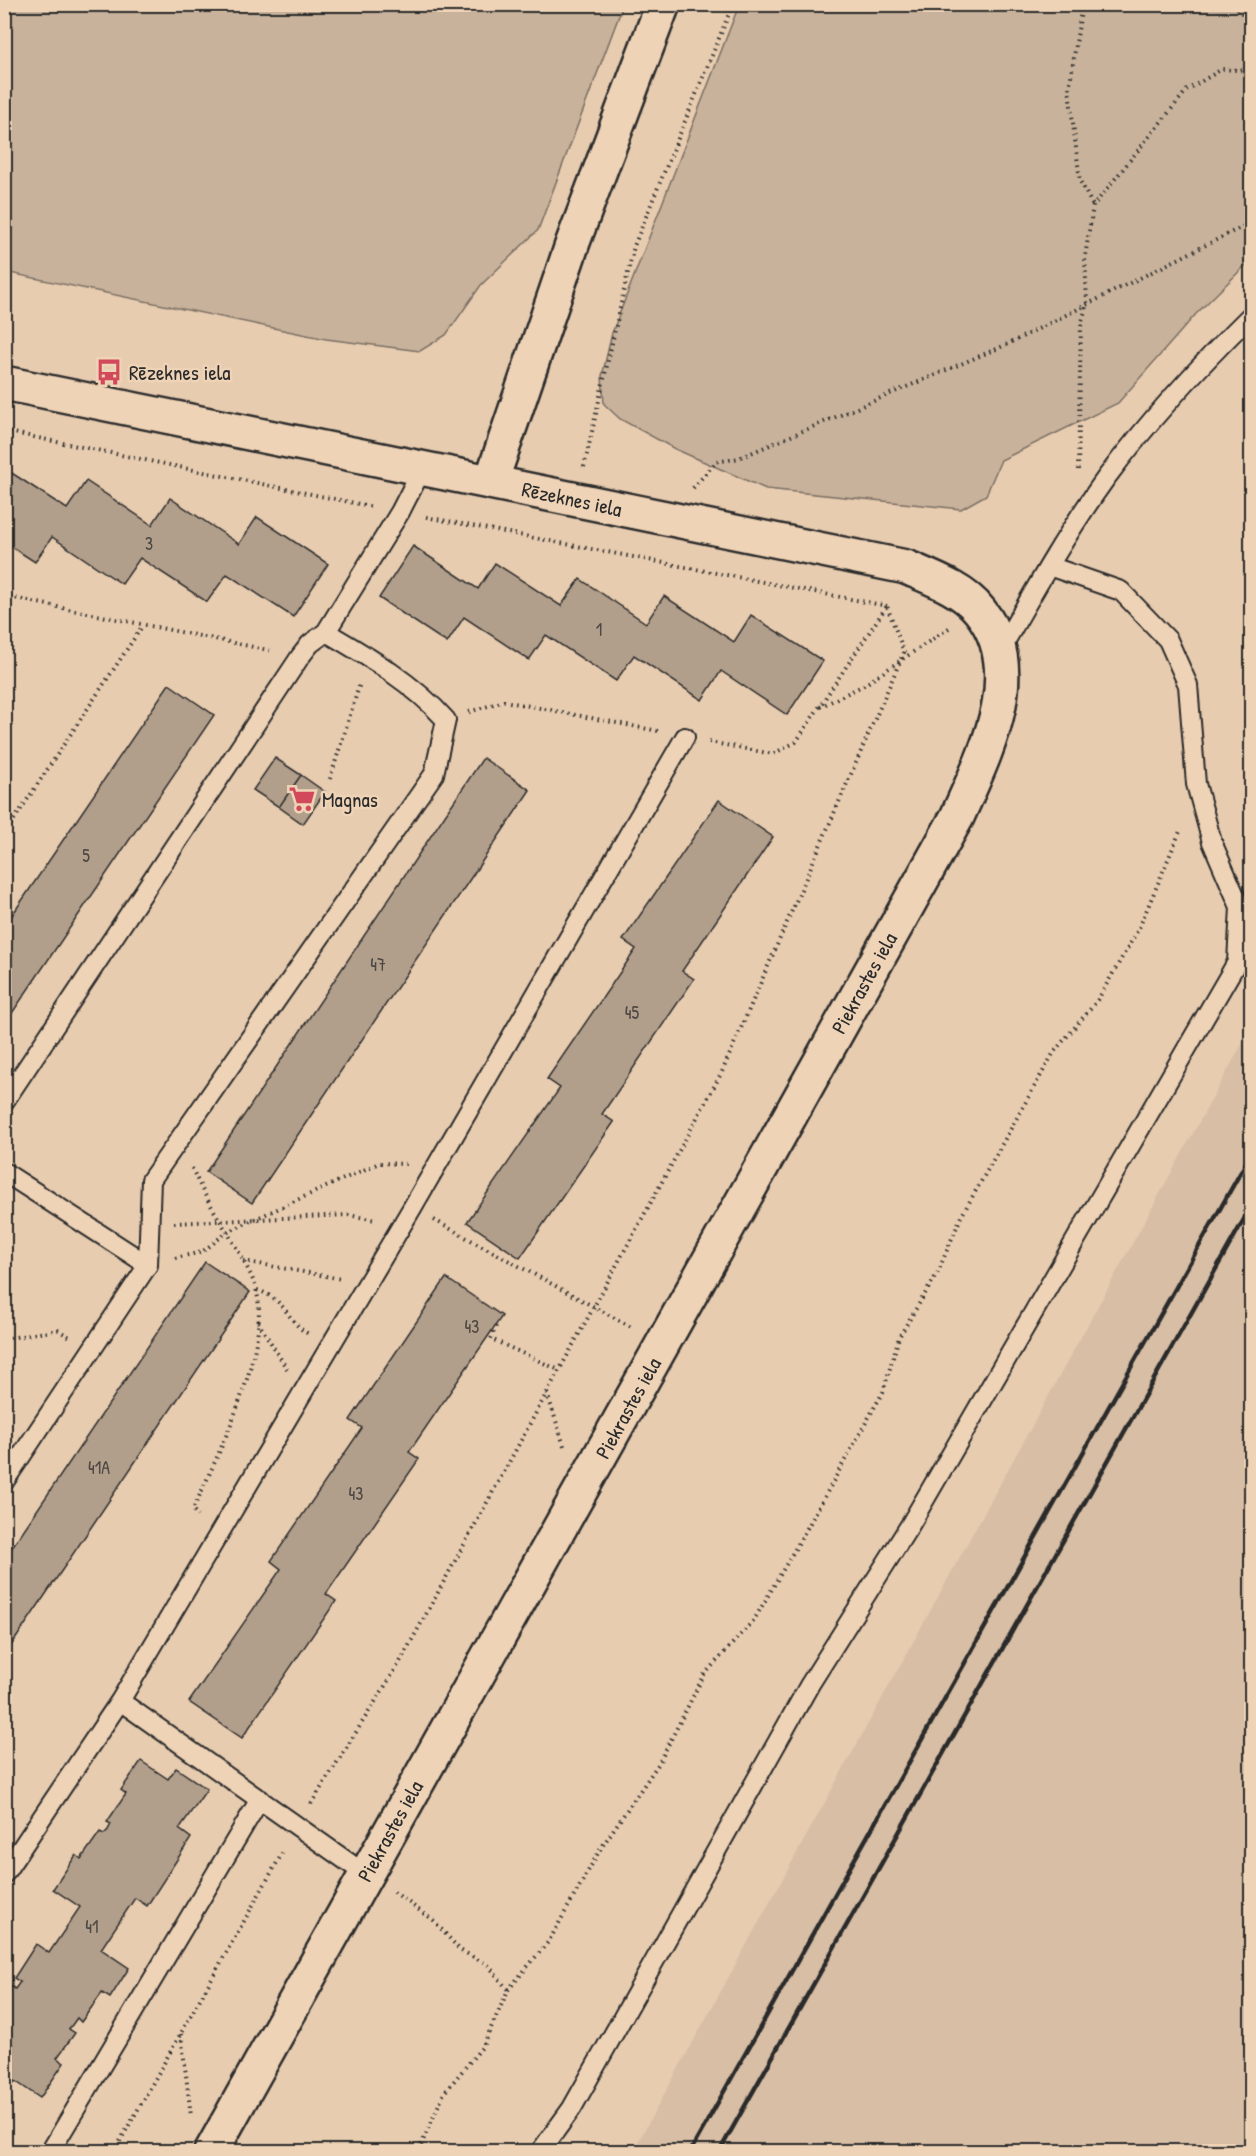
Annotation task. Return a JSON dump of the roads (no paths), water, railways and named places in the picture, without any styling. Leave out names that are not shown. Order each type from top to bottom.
[{"type":"street","points":[[491,482],[573,242],[663,4]]},
{"type":"street","name":"Rēzeknes iela","points":[[4,383],[906,567],[947,584],[980,610],[1001,649]]},
{"type":"street","name":"Piekrastes iela","points":[[211,2151],[957,817],[985,753],[1002,686],[1001,649]]},
{"type":"lane","points":[[1001,649],[1049,566],[1107,477],[1192,373],[1251,314]]},
{"type":"lane","points":[[4,1102],[300,657],[310,644],[326,633],[400,512],[423,469]]},
{"type":"lane","points":[[540,2151],[573,2108],[810,1684],[910,1526],[1237,962],[1240,907],[1212,842],[1198,790],[1188,685],[1168,640],[1121,591],[1049,566]]},
{"type":"lane","points":[[4,1482],[148,1265],[152,1180],[434,774],[446,720],[430,703],[368,656],[326,633]]},
{"type":"lane","points":[[4,1874],[120,1701],[412,1208],[685,737]]},
{"type":"lane","points":[[4,1172],[148,1265]]},
{"type":"lane","points":[[120,1701],[365,1874]]},
{"type":"lane","points":[[50,2151],[260,1799]]},
{"type":"railway","points":[[690,2152],[1252,1152]]},
{"type":"railway","points":[[719,2152],[1252,1205]]},
{"type":"place","name":"Rēzeknes iela","points":[[109,372]]},
{"type":"place","name":"Magnas","points":[[302,799]]}]
